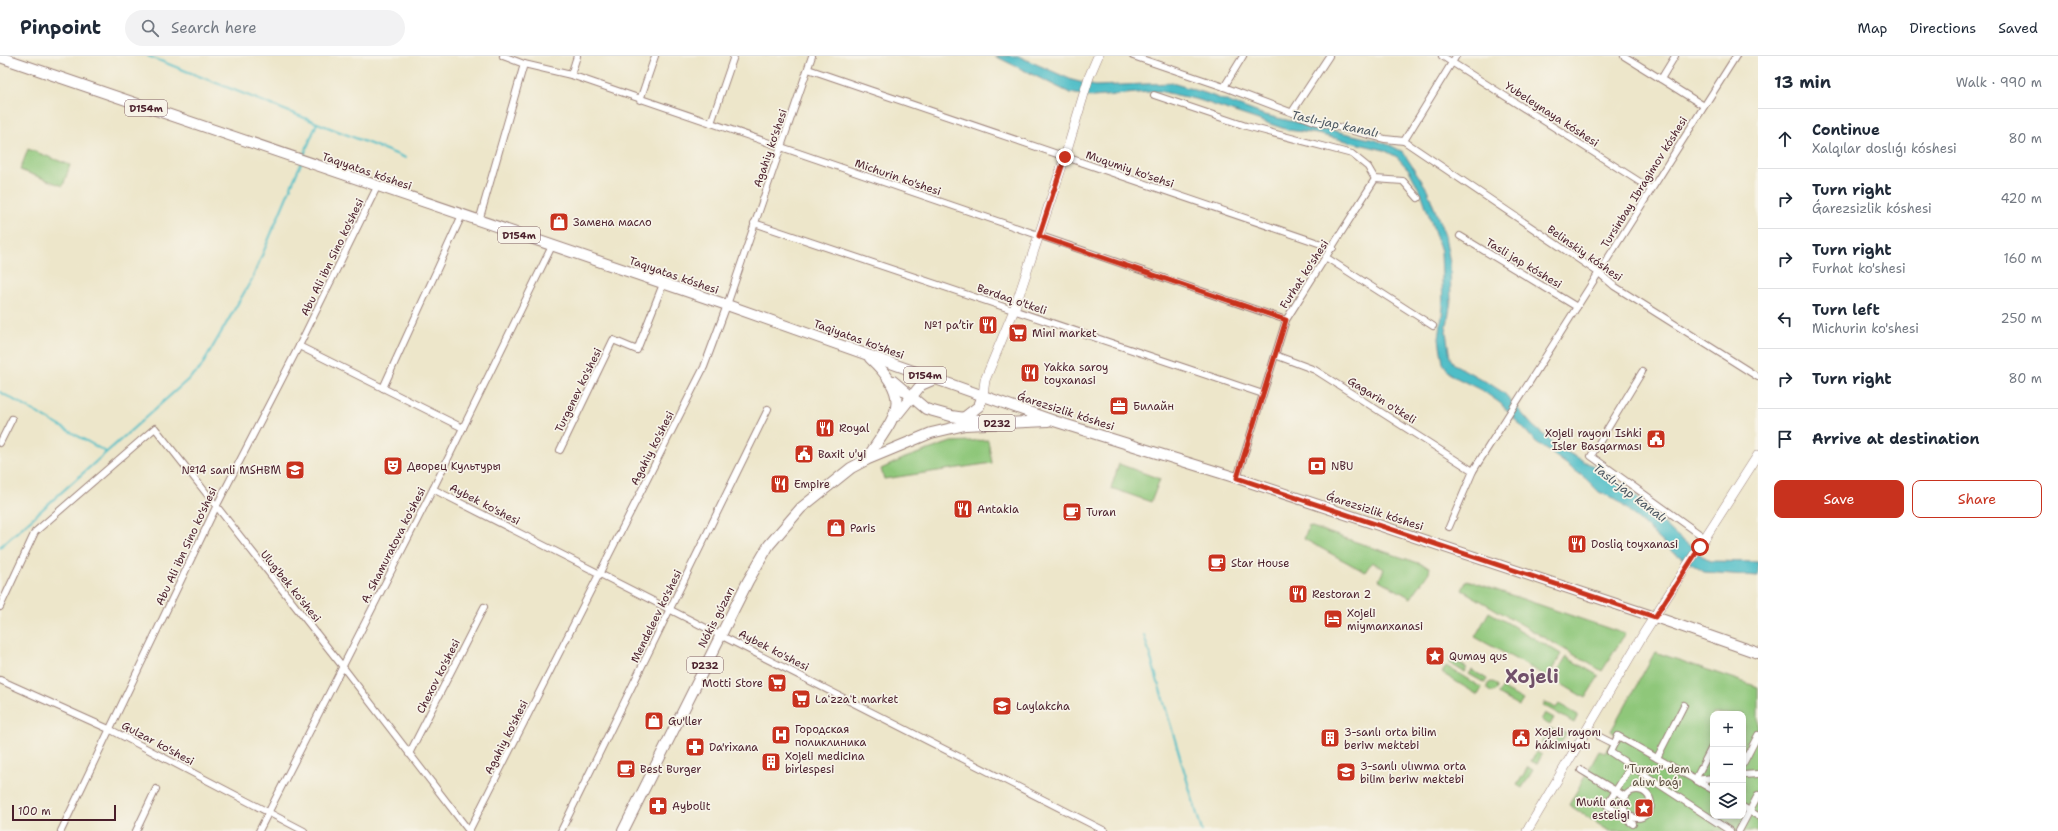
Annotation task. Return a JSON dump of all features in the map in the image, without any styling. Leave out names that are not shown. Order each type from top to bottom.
[{"type":"main road","name":"Taqıyatas kóshesi","points":[[0,57],[377,187],[727,305]]},
{"type":"main road","name":"Taqiyatas ko'shesi","points":[[727,305],[983,395]]},
{"type":"main road","points":[[867,355],[891,379],[926,409],[964,418],[999,422]]},
{"type":"main road","points":[[891,379],[897,404],[892,421]]},
{"type":"main road","points":[[866,460],[892,421],[921,385],[935,379]]},
{"type":"main road","name":"D232","points":[[866,460],[940,431],[964,418],[978,406],[983,395]]},
{"type":"main road","name":"Ǵarezsizlik kóshesi","points":[[983,395],[1054,421],[1237,478],[1655,617],[1758,653]]},
{"type":"main road","name":"D232","points":[[940,431],[965,425],[999,422],[1054,421]]},
{"type":"main road","name":"Nókis gúzarı","points":[[622,831],[720,635],[748,581],[770,545],[801,508],[851,468],[866,460]]},
{"type":"street","name":"Michurin ko'shesi","points":[[503,56],[524,64],[571,75],[780,148],[1286,320]]},
{"type":"street","points":[[571,75],[577,56]]},
{"type":"street","points":[[640,100],[655,56]]},
{"type":"street","points":[[710,123],[734,56]]},
{"type":"street","name":"Agahiy ko'shesi","points":[[469,831],[704,367],[727,305],[812,56]]},
{"type":"street","points":[[983,395],[985,380],[1014,310],[1065,157],[1082,97],[1098,56]]},
{"type":"street","points":[[1134,56],[1224,86],[1314,121],[1385,139],[1404,141],[1456,56]]},
{"type":"street","points":[[1224,86],[1243,56]]},
{"type":"street","points":[[1292,112],[1329,56]]},
{"type":"street","name":"Yubeleynaya kóshesi","points":[[1442,56],[1652,189]]},
{"type":"street","points":[[1624,56],[1704,106]]},
{"type":"street","points":[[1661,79],[1675,56]]},
{"type":"street","name":"Tursinbay Ibragimov kóshesi","points":[[1449,527],[1473,471],[1736,56]]},
{"type":"street","points":[[479,221],[524,64]]},
{"type":"street","name":"Muqumiy ko'sehsi","points":[[808,69],[1333,248]]},
{"type":"street","points":[[1154,95],[1246,126],[1352,154],[1368,167],[1375,179],[1403,180],[1418,198]]},
{"type":"street","name":"Belinskiy kóshesi","points":[[1404,141],[1632,297],[1758,377]]},
{"type":"street","name":"Furhat ko'shesi","points":[[1237,478],[1286,320],[1327,258],[1375,179]]},
{"type":"street","name":"Abu Ali ibn Sino ko'shesi","points":[[61,831],[111,730],[216,507],[300,346],[377,187]]},
{"type":"street","points":[[383,388],[462,215]]},
{"type":"street","name":"Berdaq o'tkeli","points":[[754,223],[1263,394]]},
{"type":"street","name":"Tasli jap kóshesi","points":[[1460,236],[1577,307]]},
{"type":"street","name":"A. Shamuratova ko'shesi","points":[[259,831],[433,489],[552,246]]},
{"type":"street","points":[[1327,258],[1432,326]]},
{"type":"street","name":"Turgenev ko'shesi","points":[[560,450],[613,340],[637,350],[663,284]]},
{"type":"street","points":[[300,346],[463,428]]},
{"type":"street","name":"Gagarin o'tkeli","points":[[1275,355],[1315,370],[1473,471]]},
{"type":"street","points":[[1642,372],[1591,456],[1705,538]]},
{"type":"street","name":"Mendeleev ko'shesi","points":[[561,831],[768,409]]},
{"type":"street","points":[[0,443],[12,419]]},
{"type":"street","name":"Ulug'bek ko'shesi","points":[[0,607],[35,532],[155,428],[343,666],[469,831]]},
{"type":"street","points":[[1527,831],[1655,617],[1758,455]]},
{"type":"street","name":"Aybek ko'shesi","points":[[433,489],[1105,831]]},
{"type":"street","name":"Chexov ko'shesi","points":[[410,754],[484,607]]},
{"type":"street","name":"Gulzar ko'shesi","points":[[0,680],[111,730],[304,831]]},
{"type":"street","points":[[1656,758],[1684,705]]},
{"type":"street","points":[[1746,758],[1758,735]]},
{"type":"street","points":[[1710,788],[1618,736],[1610,752],[1730,831]]},
{"type":"street","points":[[1600,737],[1614,744]]},
{"type":"street","points":[[1695,780],[1712,747]]},
{"type":"street","points":[[1631,766],[1607,805],[1628,818],[1639,818],[1650,810],[1650,800],[1648,796],[1641,791],[1632,791],[1626,797],[1624,809],[1628,818],[1633,824]]},
{"type":"street","points":[[1581,770],[1626,797]]},
{"type":"street","points":[[1746,775],[1758,774]]},
{"type":"street","points":[[1695,780],[1710,778]]},
{"type":"street","points":[[136,831],[156,789]]},
{"type":"street","points":[[1739,831],[1758,795]]},
{"type":"street","points":[[1746,809],[1758,816]]},
{"type":"green space","points":[[28,149],[70,165],[63,186],[20,170]]},
{"type":"green space","points":[[988,440],[992,463],[884,479],[881,469],[905,458],[951,442]]},
{"type":"green space","points":[[1119,464],[1160,479],[1151,502],[1111,488]]},
{"type":"green space","points":[[1309,526],[1430,567],[1429,572],[1411,598],[1379,580],[1384,569],[1372,562],[1365,572],[1304,539]]},
{"type":"green space","points":[[1467,580],[1625,634],[1602,671],[1462,590]]},
{"type":"green space","points":[[1489,612],[1561,654],[1548,677],[1475,637]]},
{"type":"green space","name":"\"Turan\" dem alıw baǵı","points":[[1655,652],[1758,687],[1758,831],[1609,831],[1569,805],[1599,751],[1605,753],[1615,734],[1611,731]]},
{"type":"green space","points":[[1566,657],[1599,676],[1585,698],[1553,679]]},
{"type":"green space","points":[[1451,659],[1467,668],[1464,672],[1449,663]]},
{"type":"green space","points":[[1446,666],[1482,688],[1478,695],[1442,673]]},
{"type":"green space","points":[[1472,670],[1487,679],[1485,683],[1469,674]]},
{"type":"green space","points":[[1490,682],[1494,682],[1496,683],[1496,691],[1490,692],[1487,689],[1487,685]]},
{"type":"green space","points":[[1502,688],[1523,700],[1519,706],[1498,694]]},
{"type":"green space","points":[[1545,702],[1556,708],[1559,704],[1578,715],[1574,723],[1543,705]]},
{"type":"green space","points":[[1545,713],[1554,718],[1550,725],[1541,720]]},
{"type":"green space","points":[[1550,728],[1556,731],[1546,747],[1541,743]]},
{"type":"green space","points":[[1562,731],[1566,734],[1556,750],[1552,748]]},
{"type":"green space","points":[[1536,752],[1542,755],[1537,764],[1531,761]]},
{"type":"green space","points":[[1528,767],[1533,770],[1522,788],[1517,785]]},
{"type":"water","name":"Taslı-jap kanalı","points":[[995,56],[1018,56],[1072,80],[1095,86],[1172,83],[1205,93],[1264,115],[1375,140],[1390,145],[1403,152],[1427,189],[1445,236],[1450,263],[1451,300],[1446,332],[1450,358],[1454,364],[1504,393],[1533,426],[1559,448],[1597,468],[1630,491],[1675,534],[1706,559],[1710,561],[1758,562],[1758,576],[1704,572],[1673,552],[1616,499],[1599,492],[1585,478],[1535,441],[1500,403],[1483,391],[1451,375],[1443,363],[1439,339],[1443,307],[1441,251],[1422,195],[1409,170],[1397,157],[1384,150],[1317,134],[1288,130],[1199,100],[1159,91],[1093,97],[1070,93]]},
{"type":"waterway","points":[[148,56],[406,158]]},
{"type":"waterway","points":[[303,157],[317,123]]},
{"type":"waterway","points":[[0,547],[200,369],[252,279],[301,163]]},
{"type":"waterway","points":[[0,392],[106,452]]},
{"type":"waterway","points":[[1144,635],[1202,831]]},
{"type":"place","name":"Замена масло","points":[[559,222]]},
{"type":"place","name":"№1 paʼtir","points":[[988,325]]},
{"type":"place","name":"Mini market","points":[[1018,333]]},
{"type":"place","name":"Yakka saroy toyxanasi","points":[[1030,373]]},
{"type":"place","name":"Билайн","points":[[1119,406]]},
{"type":"place","name":"Royal","points":[[825,428]]},
{"type":"place","name":"Xojeli rayonı Ishki Isler Basqarması","points":[[1656,439]]},
{"type":"place","name":"Baxit u'yi","points":[[804,454]]},
{"type":"place","name":"Дворец Культуры","points":[[393,466]]},
{"type":"place","name":"NBU","points":[[1317,466]]},
{"type":"place","name":"№14 sanli MSHBM","points":[[295,470]]},
{"type":"place","name":"Empire","points":[[780,484]]},
{"type":"place","name":"Antakia","points":[[963,509]]},
{"type":"place","name":"Turan","points":[[1072,512]]},
{"type":"place","name":"Paris","points":[[836,528]]},
{"type":"place","name":"Dosliq toyxanasi","points":[[1577,544]]},
{"type":"place","name":"Star House","points":[[1217,563]]},
{"type":"place","name":"Restoran 2","points":[[1298,594]]},
{"type":"place","name":"Xojeli miymanxanasi","points":[[1333,619]]},
{"type":"place","name":"Qumay qus","points":[[1435,656]]},
{"type":"place","name":"Motti Store","points":[[777,683]]},
{"type":"place","name":"Laʻzzaʻt market","points":[[801,699]]},
{"type":"place","name":"Laylakcha","points":[[1002,706]]},
{"type":"place","name":"Gu'ller","points":[[654,721]]},
{"type":"place","name":"Городская поликлиника","points":[[781,735]]},
{"type":"place","name":"3-sanlı orta bilim beriw mektebi","points":[[1330,738]]},
{"type":"place","name":"Xojeli rayonı hákimiyatı","points":[[1521,738]]},
{"type":"place","name":"Da'rixana","points":[[695,747]]},
{"type":"place","name":"Xojeli medicina birlespesi","points":[[771,762]]},
{"type":"place","name":"Best Burger","points":[[626,769]]},
{"type":"place","name":"3-sanlı ulıwma orta bilim beriw mektebi","points":[[1346,772]]},
{"type":"place","name":"Aybolit","points":[[658,806]]},
{"type":"place","name":"Muńlı ana esteligi","points":[[1644,808]]},
{"type":"district","name":"Xojeli","points":[[1532,676]]},
{"type":"route","points":[[1065,157],[1039,236],[1286,320],[1237,478],[1655,617],[1700,547]]}]
